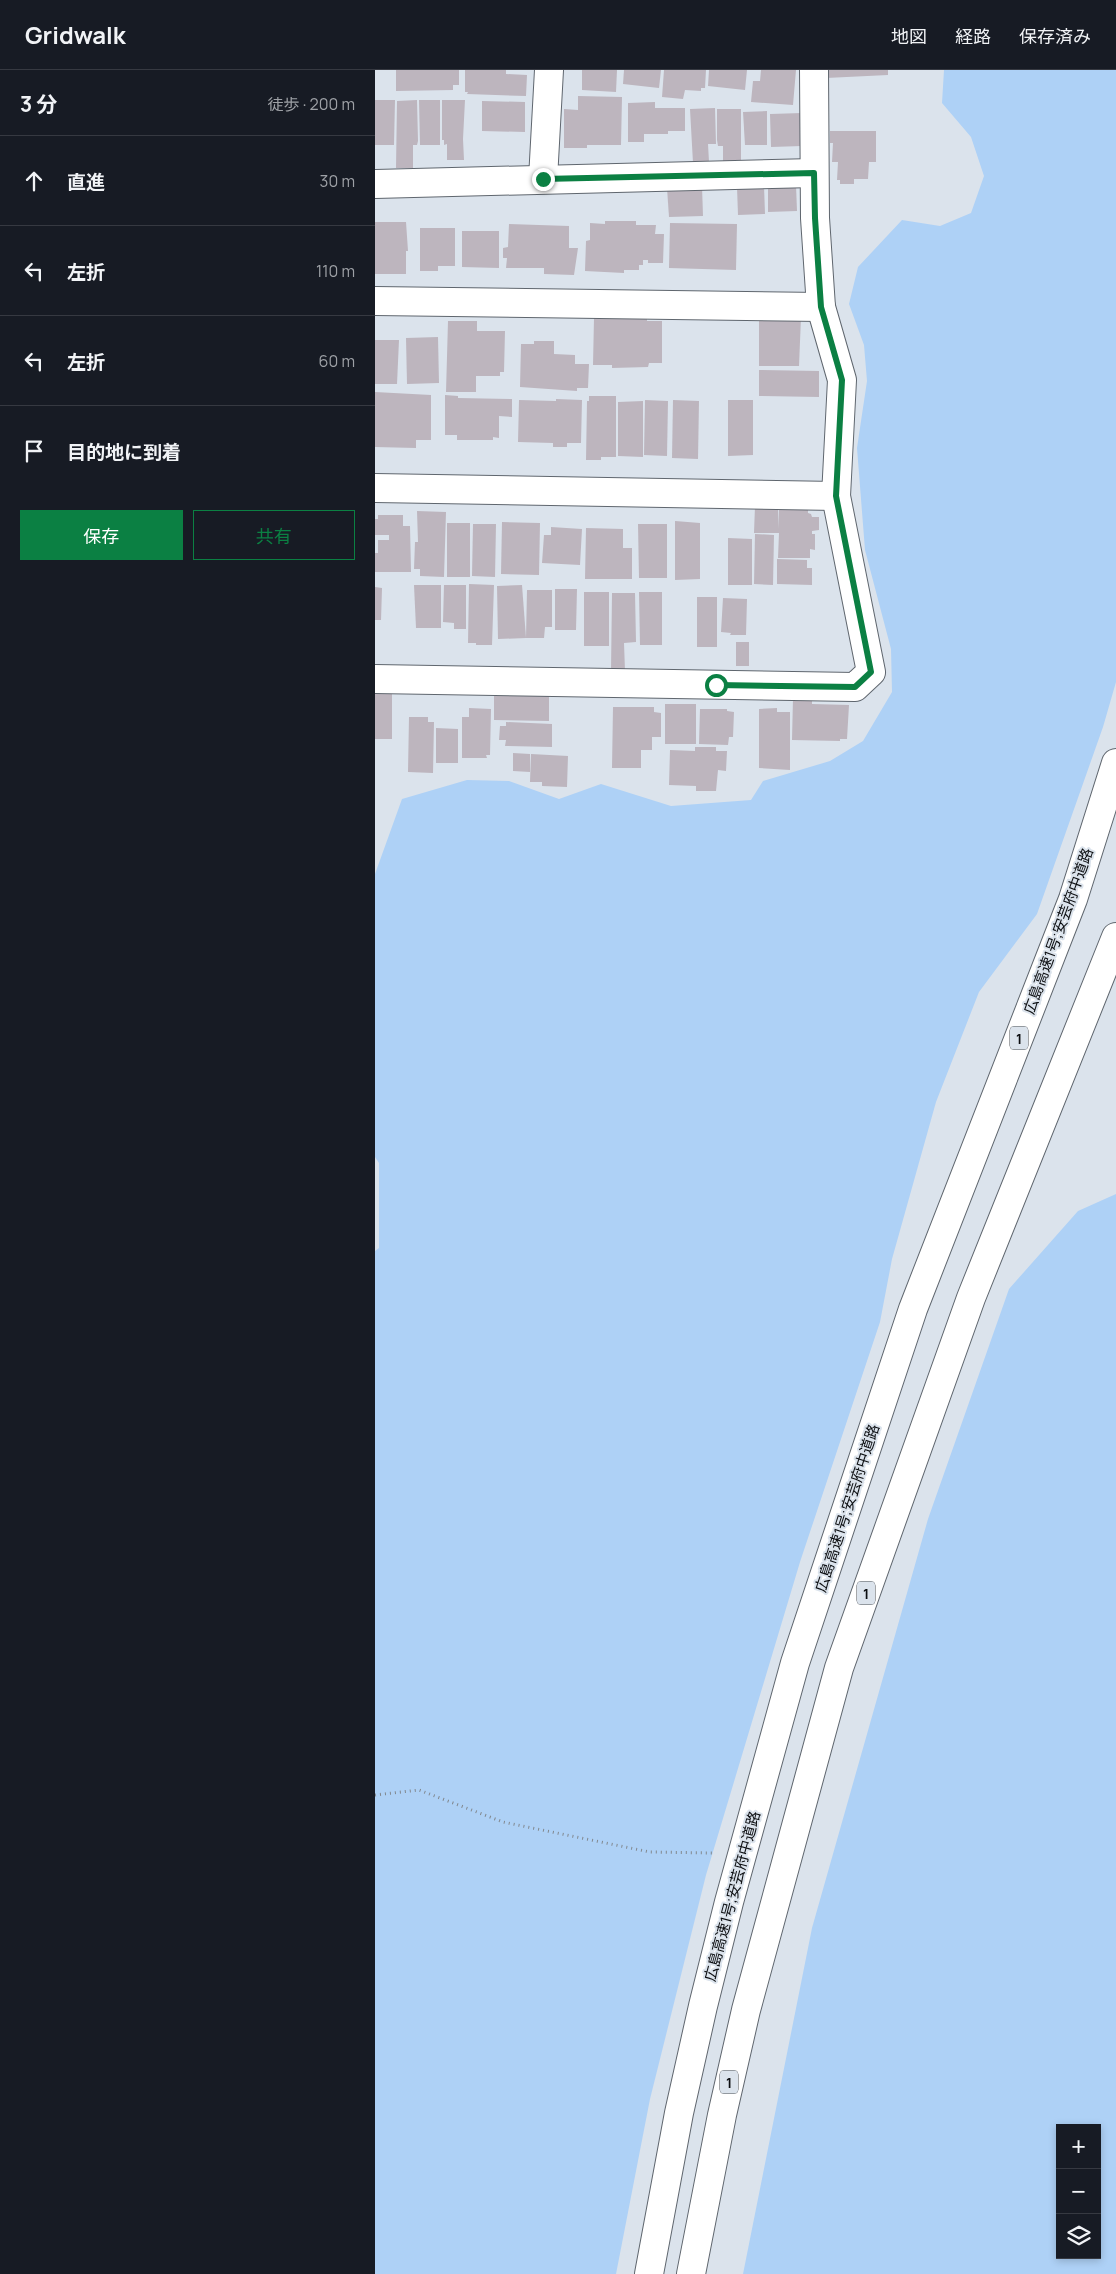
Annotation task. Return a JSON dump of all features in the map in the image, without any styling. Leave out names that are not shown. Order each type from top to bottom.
[{"type":"main road","points":[[543,179],[549,70]]},
{"type":"main road","points":[[375,679],[855,687],[871,672],[836,496],[842,380],[821,307],[815,218],[814,70]]},
{"type":"main road","points":[[375,184],[814,173]]},
{"type":"main road","points":[[375,301],[821,307]]},
{"type":"main road","points":[[375,488],[836,496]]},
{"type":"main road","name":"広島高速1号;安芸府中道路","points":[[649,2274],[679,2113],[729,1902],[795,1663],[913,1309],[1073,899],[1116,763]]},
{"type":"main road","name":"1","points":[[691,2274],[722,2115],[746,2010],[776,1892],[839,1668],[971,1298],[1116,937]]},
{"type":"path","points":[[375,1795],[419,1790],[503,1822],[650,1852],[711,1853]]},
{"type":"shaded area","points":[[944,70],[1116,70],[1116,682],[1103,727],[1037,914],[979,992],[936,1102],[892,1259],[880,1322],[800,1562],[706,1875],[650,2099],[616,2274],[375,2274],[375,1251],[379,1248],[379,1163],[375,1157],[375,874],[402,799],[467,780],[509,781],[559,799],[601,784],[671,806],[751,800],[763,781],[830,761],[863,741],[892,692],[891,649],[865,550],[857,448],[867,381],[864,345],[849,304],[858,267],[902,220],[940,226],[971,213],[984,176],[971,137],[942,103]]},
{"type":"shaded area","points":[[1116,1194],[1116,2274],[743,2274],[812,1928],[928,1519],[1009,1289],[1078,1211]]},
{"type":"building","points":[[396,70],[459,70],[459,85],[453,85],[453,90],[396,91]]},
{"type":"building","points":[[465,70],[506,70],[506,74],[527,75],[526,96],[467,94],[468,92],[465,92]]},
{"type":"building","points":[[582,70],[617,70],[616,92],[582,90]]},
{"type":"building","points":[[624,70],[661,70],[659,88],[623,84]]},
{"type":"building","points":[[664,70],[706,70],[705,88],[701,88],[701,91],[685,90],[683,99],[662,97]]},
{"type":"building","points":[[709,70],[747,70],[745,90],[708,86]]},
{"type":"building","points":[[761,70],[796,70],[793,105],[751,102],[753,81],[760,81]]},
{"type":"building","points":[[826,70],[888,70],[888,75],[826,78]]},
{"type":"building","points":[[578,96],[622,97],[621,145],[587,145],[587,148],[564,148],[564,109],[578,110]]},
{"type":"building","points":[[375,100],[395,100],[394,145],[375,145]]},
{"type":"building","points":[[417,100],[418,141],[417,145],[413,145],[413,168],[396,168],[397,101]]},
{"type":"building","points":[[419,100],[440,100],[440,145],[420,145]]},
{"type":"building","points":[[442,100],[465,100],[464,160],[447,160],[447,144],[444,145],[444,140],[442,140]]},
{"type":"building","points":[[482,101],[525,102],[525,132],[482,131]]},
{"type":"building","points":[[655,102],[655,108],[685,108],[685,131],[668,131],[668,134],[644,134],[644,142],[628,142],[628,103]]},
{"type":"building","points":[[715,108],[716,144],[708,144],[709,162],[693,163],[690,109]]},
{"type":"building","points":[[717,109],[741,109],[741,162],[723,162],[723,146],[718,146],[717,140]]},
{"type":"building","points":[[767,111],[767,145],[745,145],[743,112]]},
{"type":"building","points":[[802,113],[802,146],[771,147],[770,114]]},
{"type":"building","points":[[830,131],[876,131],[876,162],[869,162],[868,179],[854,179],[854,184],[840,184],[840,180],[837,180],[838,162],[832,162],[833,143],[830,143]]},
{"type":"building","points":[[796,185],[797,211],[768,212],[768,187]]},
{"type":"building","points":[[702,186],[703,216],[669,217],[667,188]]},
{"type":"building","points":[[764,186],[765,214],[738,215],[737,187]]},
{"type":"building","points":[[605,221],[636,221],[636,225],[656,225],[655,234],[664,234],[663,263],[648,263],[648,260],[643,260],[643,265],[639,265],[639,270],[624,270],[624,273],[585,271],[586,241],[590,240],[590,223],[605,224]]},
{"type":"building","points":[[375,222],[406,222],[408,251],[406,251],[406,274],[375,274]]},
{"type":"building","points":[[670,223],[737,224],[736,270],[669,268]]},
{"type":"building","points":[[509,224],[569,226],[569,248],[578,248],[574,275],[544,274],[544,268],[506,268],[507,258],[503,258],[503,248],[508,247]]},
{"type":"building","points":[[420,228],[455,228],[455,266],[438,266],[438,271],[420,271]]},
{"type":"building","points":[[462,231],[499,231],[499,268],[462,267]]},
{"type":"building","points":[[647,315],[647,321],[662,321],[662,363],[649,363],[648,367],[612,368],[612,365],[593,365],[594,318]]},
{"type":"building","points":[[759,317],[801,317],[799,366],[759,366]]},
{"type":"building","points":[[448,321],[477,321],[477,331],[505,331],[504,372],[500,372],[500,376],[476,376],[476,392],[446,392]]},
{"type":"building","points":[[438,337],[439,383],[407,384],[406,338]]},
{"type":"building","points":[[375,340],[399,340],[397,384],[375,384]]},
{"type":"building","points":[[534,341],[554,341],[554,354],[575,355],[575,364],[589,364],[588,388],[577,388],[577,391],[520,387],[521,344],[534,344]]},
{"type":"building","points":[[759,370],[819,371],[819,397],[759,396]]},
{"type":"building","points":[[375,392],[431,395],[431,440],[416,440],[416,448],[375,447]]},
{"type":"building","points":[[445,395],[458,396],[458,398],[512,399],[512,417],[499,416],[499,438],[493,437],[493,440],[457,440],[457,435],[445,435]]},
{"type":"building","points":[[589,396],[616,396],[616,457],[586,460],[587,401],[589,401]]},
{"type":"building","points":[[556,399],[582,400],[581,443],[567,443],[567,447],[553,447],[553,443],[518,442],[519,400],[556,401]]},
{"type":"building","points":[[645,400],[668,401],[667,456],[644,455]]},
{"type":"building","points":[[673,400],[699,401],[698,459],[672,458]]},
{"type":"building","points":[[728,400],[753,400],[753,455],[728,456]]},
{"type":"building","points":[[643,401],[643,457],[618,456],[618,402]]},
{"type":"building","points":[[755,506],[778,506],[778,529],[779,508],[808,508],[808,513],[812,517],[819,517],[819,530],[812,531],[812,534],[815,534],[815,550],[810,549],[810,558],[778,558],[779,533],[754,533]]},
{"type":"building","points":[[417,511],[446,512],[444,577],[420,576],[420,569],[414,569],[415,542],[418,542]]},
{"type":"building","points":[[378,515],[403,515],[403,526],[410,526],[411,572],[375,572],[375,553],[378,553],[378,540],[389,540],[389,535],[375,535],[375,519],[378,519]]},
{"type":"building","points":[[675,521],[700,523],[700,579],[675,580]]},
{"type":"building","points":[[502,522],[540,523],[539,575],[501,574]]},
{"type":"building","points":[[447,523],[470,523],[470,577],[447,577]]},
{"type":"building","points":[[473,524],[496,524],[495,577],[472,576]]},
{"type":"building","points":[[638,524],[667,524],[667,578],[639,578]]},
{"type":"building","points":[[551,527],[582,529],[580,565],[542,563],[544,535],[551,535]]},
{"type":"building","points":[[586,528],[623,529],[623,548],[632,548],[632,579],[585,579]]},
{"type":"building","points":[[755,534],[774,535],[773,585],[754,584]]},
{"type":"building","points":[[728,538],[752,539],[752,585],[728,585]]},
{"type":"building","points":[[777,559],[807,560],[807,568],[812,568],[812,585],[777,584]]},
{"type":"building","points":[[469,584],[494,585],[492,645],[468,643]]},
{"type":"building","points":[[414,585],[441,585],[441,628],[416,628]]},
{"type":"building","points":[[444,585],[466,585],[466,629],[454,629],[454,623],[443,622]]},
{"type":"building","points":[[522,585],[526,638],[498,639],[497,586]]},
{"type":"building","points":[[375,587],[382,588],[381,620],[375,620]]},
{"type":"building","points":[[555,589],[577,589],[576,630],[555,630]]},
{"type":"building","points":[[527,590],[552,590],[552,627],[545,627],[544,638],[526,638]]},
{"type":"building","points":[[584,592],[609,592],[609,646],[584,646]]},
{"type":"building","points":[[639,592],[662,592],[662,645],[640,645]]},
{"type":"building","points":[[612,593],[635,593],[636,642],[624,643],[625,671],[611,671]]},
{"type":"building","points":[[697,597],[717,597],[717,647],[697,647]]},
{"type":"building","points":[[723,598],[747,599],[746,635],[730,635],[731,633],[721,632]]},
{"type":"building","points":[[736,642],[749,642],[749,666],[736,666]]},
{"type":"building","points":[[375,693],[392,693],[392,739],[375,739]]},
{"type":"building","points":[[494,695],[549,695],[549,721],[494,720]]},
{"type":"building","points":[[793,698],[812,698],[812,704],[849,705],[847,739],[840,739],[840,741],[792,740]]},
{"type":"building","points":[[665,704],[696,704],[696,744],[665,744]]},
{"type":"building","points":[[613,707],[654,707],[654,712],[661,713],[661,737],[652,737],[652,750],[641,750],[641,768],[612,768]]},
{"type":"building","points":[[469,708],[491,709],[490,755],[486,755],[487,758],[462,758],[462,717],[469,717]]},
{"type":"building","points":[[777,708],[777,712],[790,712],[790,770],[759,768],[759,709]]},
{"type":"building","points":[[700,709],[727,709],[727,711],[734,712],[733,737],[729,737],[728,745],[699,744]]},
{"type":"building","points":[[409,717],[428,717],[428,722],[434,722],[433,773],[408,772]]},
{"type":"building","points":[[506,722],[552,724],[552,747],[505,746],[506,740],[499,740],[500,726],[506,726]]},
{"type":"building","points":[[436,728],[458,729],[458,763],[436,763]]},
{"type":"building","points":[[695,747],[716,747],[716,751],[727,751],[726,771],[718,770],[716,791],[696,791],[696,786],[669,785],[670,750],[695,751]]},
{"type":"building","points":[[513,753],[530,754],[530,772],[513,771]]},
{"type":"building","points":[[531,754],[568,756],[567,787],[542,786],[542,782],[530,782]]},
{"type":"route","points":[[543,179],[814,173],[821,307],[842,380],[836,496],[871,672],[855,687],[716,685]]}]
